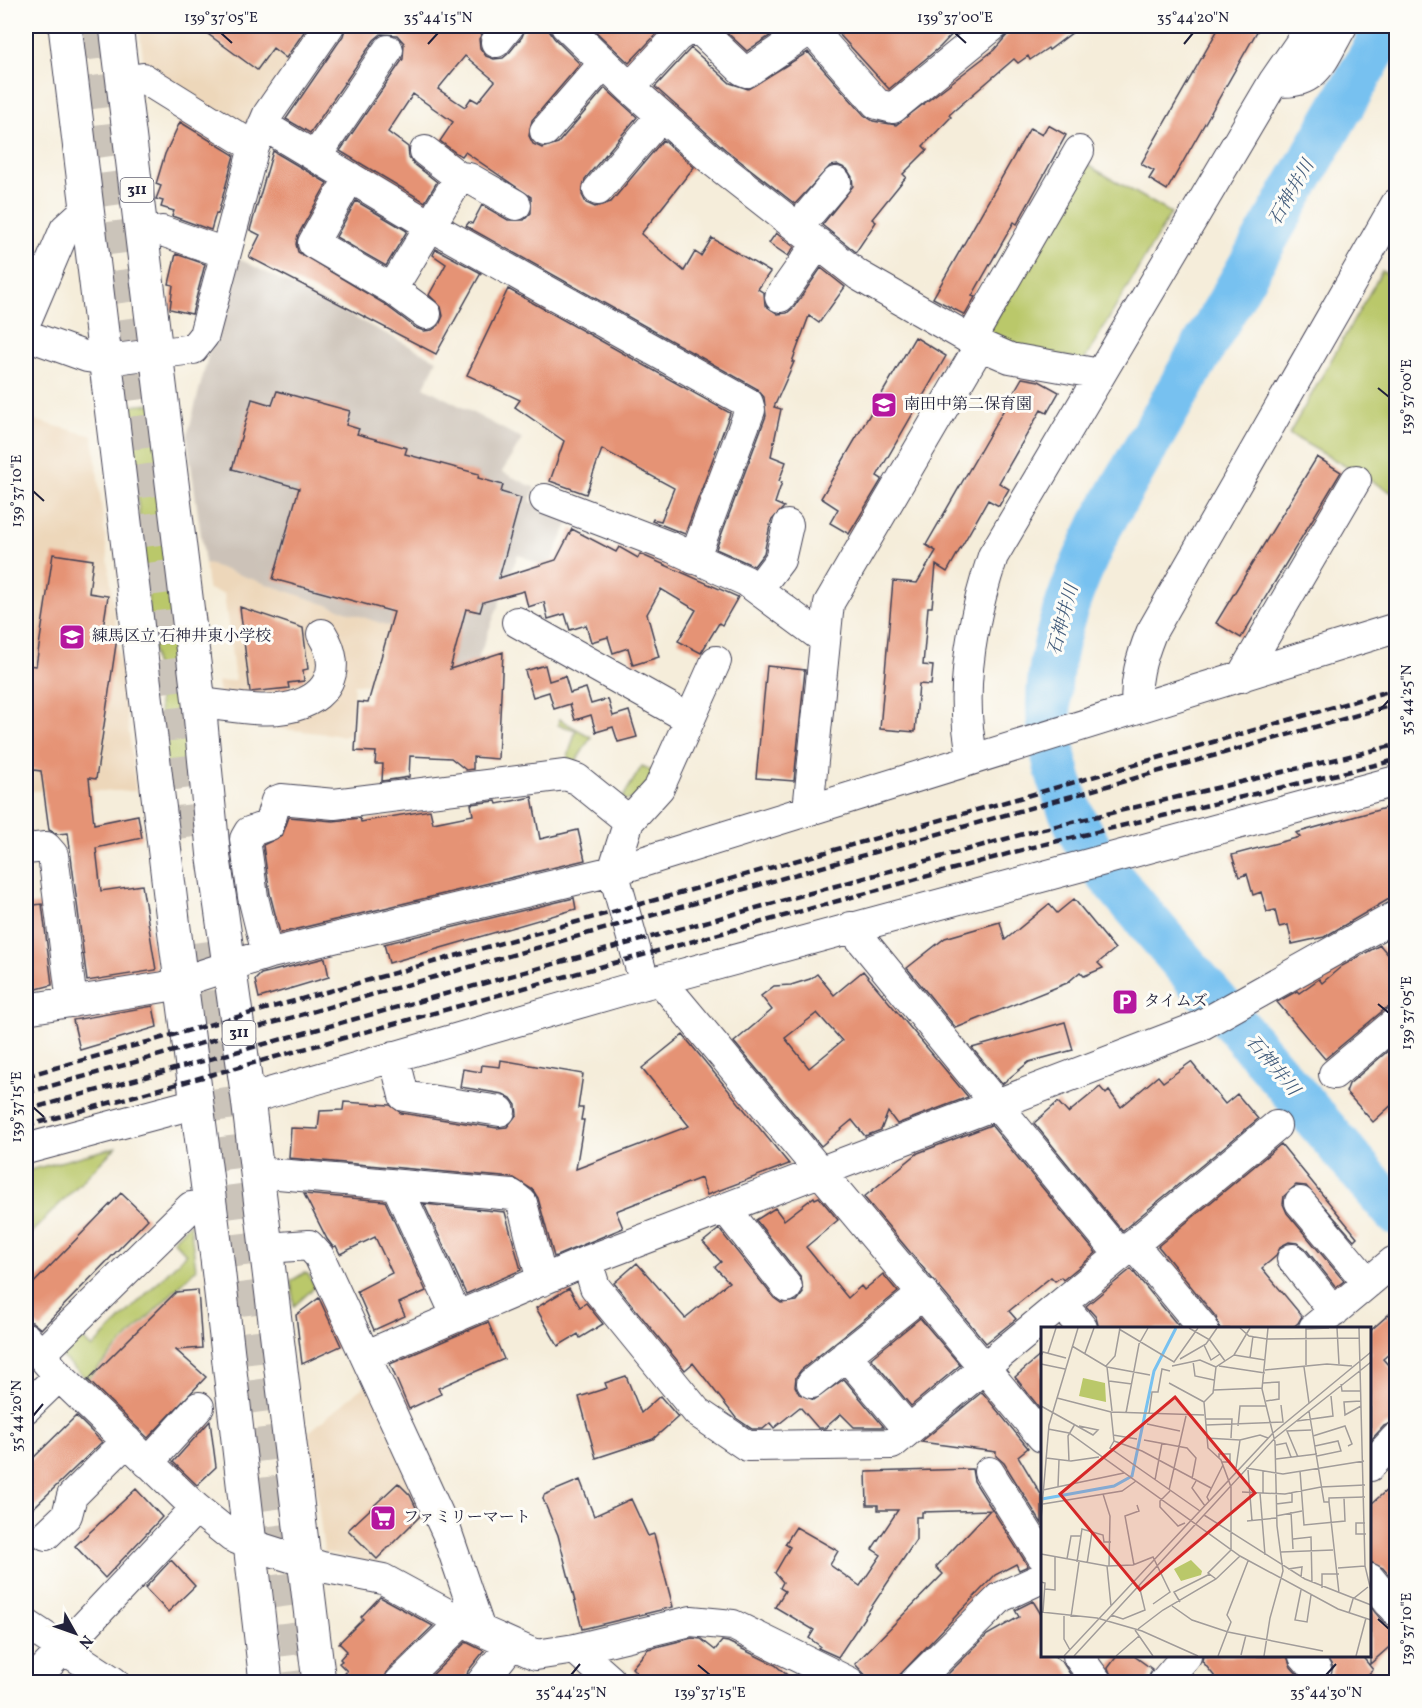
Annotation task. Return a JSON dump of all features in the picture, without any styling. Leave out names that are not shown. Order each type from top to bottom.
[{"type":"main road","points":[[65,26],[266,1683]]},
{"type":"main road","name":"311","points":[[116,26],[199,703],[214,859],[248,1099]]},
{"type":"main road","points":[[248,1099],[319,1683]]},
{"type":"street","points":[[26,335],[87,357],[107,360],[193,349],[204,335],[259,136],[329,26]]},
{"type":"street","points":[[566,26],[660,116],[715,163],[858,275],[975,342],[1010,358],[1100,374]]},
{"type":"street","points":[[630,88],[676,37],[686,31],[701,31],[742,70],[747,72],[813,27],[877,104],[893,108],[993,26]]},
{"type":"street","points":[[1274,81],[1297,26]]},
{"type":"street","points":[[973,759],[968,732],[969,661],[982,588],[993,556],[1274,81],[1312,26]]},
{"type":"street","points":[[1274,81],[1292,84],[1308,79],[1342,26]]},
{"type":"street","points":[[316,156],[387,50]]},
{"type":"street","points":[[545,132],[604,63]]},
{"type":"street","points":[[123,81],[143,78],[259,136],[316,156],[431,226],[748,403],[750,410],[694,558]]},
{"type":"street","points":[[598,190],[660,116]]},
{"type":"street","points":[[426,151],[456,176],[469,178],[516,205]]},
{"type":"street","points":[[808,810],[829,603],[1079,151]]},
{"type":"street","points":[[392,289],[455,185],[456,176]]},
{"type":"street","points":[[350,177],[313,243],[392,289],[426,314]]},
{"type":"street","points":[[780,297],[808,235],[836,182]]},
{"type":"street","points":[[1137,708],[1135,691],[1142,656],[1151,633],[1396,204]]},
{"type":"street","points":[[26,321],[65,229],[88,208]]},
{"type":"street","points":[[143,234],[162,231],[225,253]]},
{"type":"street","points":[[1241,676],[1356,480]]},
{"type":"street","points":[[545,499],[694,558],[758,589],[824,639]]},
{"type":"street","points":[[758,589],[780,560],[788,525]]},
{"type":"street","points":[[517,622],[690,719]]},
{"type":"street","points":[[26,1010],[181,982],[267,954],[613,872],[1396,628]]},
{"type":"street","points":[[199,703],[267,709],[287,708],[308,700],[321,692],[332,672],[332,654],[322,634]]},
{"type":"street","points":[[716,661],[658,788],[628,821],[613,872],[652,982],[822,1171],[1041,1436]]},
{"type":"street","points":[[267,954],[253,897],[246,834],[269,825],[273,805],[281,799],[319,797],[334,804],[565,776],[577,779],[628,821]]},
{"type":"street","points":[[248,1099],[652,982],[1135,849],[1396,781]]},
{"type":"street","points":[[26,849],[46,847],[53,855],[72,1002]]},
{"type":"street","points":[[367,1355],[587,1261],[997,1106],[1198,1027],[1256,997],[1396,916]]},
{"type":"street","points":[[851,927],[997,1106],[1127,1250],[1201,1327]]},
{"type":"street","points":[[1334,1074],[1396,1022]]},
{"type":"street","points":[[394,1056],[404,1096],[500,1111]]},
{"type":"street","points":[[26,1149],[197,1103]]},
{"type":"street","points":[[587,1261],[595,1287],[697,1412],[747,1446],[892,1444],[1276,1126]]},
{"type":"street","points":[[256,1172],[512,1195],[519,1198],[542,1281]]},
{"type":"street","points":[[397,1186],[457,1317]]},
{"type":"street","points":[[1300,1202],[1368,1283]]},
{"type":"street","points":[[26,1408],[42,1356],[191,1207]]},
{"type":"street","points":[[725,1208],[788,1287]]},
{"type":"street","points":[[266,1248],[309,1245],[319,1256],[367,1355],[447,1533],[471,1626]]},
{"type":"street","points":[[1292,1258],[1324,1320],[1394,1262]]},
{"type":"street","points":[[812,1383],[924,1293]]},
{"type":"street","points":[[1062,1304],[1080,1327]]},
{"type":"street","points":[[846,1355],[909,1430]]},
{"type":"street","points":[[42,1356],[196,1508],[232,1537],[249,1544],[305,1562],[383,1579],[471,1626],[536,1655],[575,1649],[691,1621],[733,1625],[845,1682]]},
{"type":"street","points":[[148,1463],[199,1407]]},
{"type":"street","points":[[45,1535],[67,1515],[72,1496],[127,1441]]},
{"type":"street","points":[[989,1472],[1041,1554]]},
{"type":"street","points":[[32,1683],[196,1508]]},
{"type":"street","points":[[1371,1580],[1396,1611]]},
{"type":"street","points":[[915,1683],[1001,1597],[1040,1587]]},
{"type":"street","points":[[26,1624],[114,1683]]},
{"type":"street","points":[[400,1683],[471,1626]]},
{"type":"street","points":[[482,1683],[511,1645]]},
{"type":"street","points":[[575,1649],[611,1682]]},
{"type":"street","points":[[1079,1657],[1096,1683]]},
{"type":"shaded area","points":[[139,26],[313,26],[251,123],[239,126],[144,68]]},
{"type":"shaded area","points":[[234,256],[437,360],[424,387],[522,439],[502,472],[535,488],[530,501],[570,520],[548,569],[518,554],[465,693],[424,638],[205,563],[187,437]]},
{"type":"shaded area","name":"練馬区立 石神井東小学校","points":[[26,418],[93,436],[136,791],[26,791]]},
{"type":"shaded area","points":[[205,563],[425,638],[413,687],[354,684],[351,734],[344,736],[224,722],[217,682],[235,680],[224,594],[208,589]]},
{"type":"shaded area","points":[[370,1381],[430,1511],[377,1564],[324,1552],[309,1432]]},
{"type":"green space","points":[[1086,164],[1171,213],[1084,361],[993,339],[990,329]]},
{"type":"green space","points":[[1382,271],[1396,279],[1396,495],[1289,434]]},
{"type":"green space","points":[[152,404],[191,761],[165,763],[128,406]]},
{"type":"green space","points":[[559,719],[591,737],[575,763],[549,768],[548,761],[566,763],[576,730],[558,725]]},
{"type":"green space","points":[[642,766],[656,772],[634,800],[621,800]]},
{"type":"green space","points":[[116,1147],[26,1238],[26,1171]]},
{"type":"green space","points":[[190,1223],[196,1269],[87,1379],[58,1354],[78,1334],[92,1348],[186,1254],[173,1240]]},
{"type":"green space","points":[[304,1273],[308,1274],[315,1287],[294,1306],[291,1281]]},
{"type":"building","points":[[197,26],[308,26],[286,58],[273,48],[257,70]]},
{"type":"building","points":[[346,26],[487,26],[479,39],[480,48],[486,56],[494,59],[503,58],[509,53],[522,37],[526,26],[546,26],[554,38],[580,64],[532,120],[529,136],[533,144],[542,148],[558,143],[605,88],[637,117],[585,179],[582,195],[586,203],[595,207],[611,202],[663,140],[694,167],[641,234],[684,271],[695,252],[701,256],[712,238],[770,272],[758,289],[764,293],[765,305],[778,314],[787,313],[794,307],[821,268],[845,287],[819,323],[809,316],[792,362],[794,362],[774,407],[781,409],[771,456],[786,462],[779,481],[782,482],[775,503],[784,507],[771,521],[764,553],[754,566],[716,549],[766,416],[764,397],[756,388],[466,226],[469,222],[472,224],[482,205],[508,220],[524,220],[531,213],[531,197],[465,152],[462,156],[440,141],[453,122],[413,94],[388,132],[408,147],[409,157],[414,164],[437,182],[425,202],[340,151],[403,59],[404,43],[397,35],[381,34],[374,40],[310,133],[286,119],[343,36]],"holes":[[[465,56],[495,81],[478,102],[471,98],[465,107],[438,89]]]},
{"type":"building","points":[[594,26],[664,26],[629,63],[592,28]]},
{"type":"building","points":[[720,26],[785,26],[747,51]]},
{"type":"building","points":[[848,26],[960,26],[940,47],[889,89],[839,34]]},
{"type":"building","points":[[1010,26],[1081,26],[1049,50],[1048,48],[1030,60],[1028,56],[1018,63],[1014,59],[949,115],[951,117],[923,146],[927,150],[903,174],[906,177],[872,219],[876,222],[856,252],[822,225],[853,186],[852,177],[847,169],[838,165],[830,166],[795,204],[726,150],[655,87],[691,48],[730,83],[748,89],[808,52],[864,115],[873,121],[896,125],[994,50],[1009,33]]},
{"type":"building","points":[[1220,26],[1260,26],[1167,190],[1149,179],[1154,171],[1141,164]]},
{"type":"building","points":[[180,122],[234,155],[218,214],[216,213],[211,230],[172,216],[174,211],[161,207],[163,201],[156,199],[161,186],[156,184],[165,154]]},
{"type":"building","points":[[1048,125],[1066,135],[1017,224],[1014,222],[972,296],[975,297],[965,315],[933,298],[1030,128],[1042,135]]},
{"type":"building","points":[[273,151],[327,183],[298,235],[296,244],[298,252],[383,303],[416,328],[424,331],[432,330],[439,325],[443,316],[441,307],[429,295],[446,264],[433,255],[436,249],[481,273],[436,354],[249,257],[260,235],[250,230]]},
{"type":"building","points":[[356,201],[407,231],[386,266],[336,237]]},
{"type":"building","points":[[776,233],[794,247],[788,256],[769,243]]},
{"type":"building","points":[[176,254],[205,264],[192,314],[170,309],[173,285],[169,284]]},
{"type":"building","points":[[508,289],[730,413],[685,534],[652,521],[653,519],[661,521],[674,488],[602,449],[586,494],[550,481],[564,441],[515,407],[520,400],[467,375]]},
{"type":"building","points":[[915,337],[946,356],[877,476],[882,479],[849,534],[830,523],[838,509],[821,498]]},
{"type":"building","points":[[1022,378],[1039,381],[1059,392],[1047,413],[1041,410],[999,483],[1009,489],[999,506],[988,500],[947,572],[936,565],[932,607],[928,607],[923,665],[933,666],[931,685],[919,684],[915,732],[880,729],[893,581],[917,583],[936,551],[926,545]]},
{"type":"building","points":[[277,391],[350,411],[346,425],[359,429],[357,434],[407,448],[405,454],[479,474],[478,478],[503,485],[501,492],[521,498],[499,578],[556,560],[572,529],[616,552],[619,547],[638,558],[640,554],[738,597],[722,625],[719,623],[701,653],[678,641],[696,610],[661,589],[647,614],[659,657],[633,665],[628,648],[613,653],[608,637],[591,642],[586,625],[570,630],[565,614],[548,619],[544,602],[528,607],[524,591],[483,602],[480,612],[466,609],[450,669],[503,652],[498,759],[473,757],[473,769],[466,770],[451,758],[410,756],[409,777],[382,781],[383,764],[375,764],[376,752],[355,751],[358,702],[368,703],[394,612],[273,579],[299,488],[232,469],[252,399],[272,405]]},
{"type":"building","points":[[1317,457],[1341,472],[1241,638],[1216,623]]},
{"type":"building","points":[[53,554],[93,560],[89,593],[108,596],[103,628],[118,631],[96,779],[89,778],[94,824],[138,815],[142,838],[96,848],[101,891],[142,885],[156,970],[87,981],[68,833],[57,834],[49,830],[41,771],[26,769],[26,665],[36,666]]},
{"type":"building","points":[[240,607],[303,628],[308,669],[303,670],[304,681],[288,683],[289,688],[250,692]]},
{"type":"building","points":[[545,665],[549,681],[565,676],[570,693],[586,688],[591,704],[608,699],[613,716],[629,711],[637,737],[618,742],[613,727],[596,732],[591,715],[575,720],[570,704],[554,709],[549,692],[533,697],[525,671]]},
{"type":"building","points":[[767,666],[805,670],[794,781],[756,778]]},
{"type":"building","points":[[532,797],[540,839],[578,830],[585,860],[280,933],[270,894],[263,845],[282,836],[289,817],[333,821],[360,818],[361,822],[430,810],[433,823],[473,815],[471,804],[496,801],[497,804]]},
{"type":"building","points":[[1396,805],[1396,895],[1324,937],[1292,944],[1288,925],[1279,927],[1275,910],[1267,912],[1261,892],[1253,895],[1247,874],[1239,877],[1232,855],[1300,837],[1296,833]]},
{"type":"building","points":[[574,898],[576,909],[389,963],[384,944]]},
{"type":"building","points":[[1074,899],[1115,949],[1098,963],[1103,968],[1084,976],[1080,972],[1067,983],[956,1028],[907,968],[945,938],[1000,922],[1005,940],[1049,904],[1057,913]]},
{"type":"building","points":[[42,904],[52,985],[26,992],[26,906]]},
{"type":"building","points":[[1380,945],[1396,964],[1396,1005],[1385,1009],[1325,1059],[1277,1002],[1297,991],[1299,993],[1319,979],[1322,983],[1342,966]]},
{"type":"building","points":[[325,958],[329,977],[259,998],[255,980],[261,974]]},
{"type":"building","points":[[863,971],[968,1097],[897,1124],[888,1112],[881,1130],[865,1136],[852,1120],[821,1146],[734,1042],[772,1010],[761,996],[774,986],[791,985],[810,979],[817,974],[834,995]],"holes":[[[817,1013],[842,1041],[809,1068],[785,1038]]]},
{"type":"building","points":[[153,1006],[157,1027],[80,1050],[73,1020]]},
{"type":"building","points":[[1065,1022],[1073,1050],[1029,1062],[1002,1084],[972,1048]]},
{"type":"building","points":[[683,1035],[789,1164],[707,1195],[701,1178],[616,1211],[623,1228],[554,1257],[538,1198],[533,1190],[514,1178],[289,1158],[291,1128],[318,1129],[320,1111],[343,1110],[344,1102],[390,1105],[401,1113],[497,1128],[507,1127],[517,1114],[516,1105],[511,1098],[503,1094],[460,1087],[463,1069],[481,1072],[482,1065],[500,1067],[501,1060],[583,1074],[578,1108],[583,1108],[581,1120],[584,1120],[576,1169],[689,1126],[642,1068]]},
{"type":"building","points":[[1396,1044],[1396,1101],[1373,1122],[1346,1092],[1349,1084]]},
{"type":"building","points":[[1191,1062],[1225,1104],[1237,1094],[1258,1119],[1122,1231],[1034,1123],[1058,1102],[1068,1113],[1100,1087],[1106,1094],[1109,1091],[1121,1107],[1158,1076],[1163,1082]]},
{"type":"building","points":[[991,1125],[1096,1253],[1063,1280],[1061,1277],[1055,1281],[1051,1277],[1009,1311],[1016,1319],[986,1343],[864,1197],[918,1153]]},
{"type":"building","points":[[1281,1144],[1357,1237],[1354,1240],[1306,1186],[1296,1185],[1284,1196],[1283,1204],[1287,1213],[1344,1281],[1336,1287],[1305,1248],[1298,1243],[1289,1242],[1281,1246],[1275,1257],[1262,1268],[1302,1316],[1293,1327],[1219,1327],[1216,1317],[1158,1246]]},
{"type":"building","points":[[121,1193],[148,1219],[41,1329],[32,1322],[26,1321],[26,1291]]},
{"type":"building","points":[[304,1194],[385,1201],[426,1291],[399,1303],[405,1316],[374,1330],[357,1291],[392,1273],[375,1237],[340,1254],[336,1246],[333,1247],[327,1239]]},
{"type":"building","points":[[814,1197],[815,1199],[819,1197],[838,1220],[806,1247],[848,1298],[861,1286],[864,1290],[883,1274],[898,1292],[801,1370],[796,1377],[795,1386],[799,1394],[814,1400],[844,1379],[884,1427],[854,1427],[841,1414],[825,1428],[818,1428],[800,1407],[774,1428],[770,1423],[763,1429],[752,1429],[736,1418],[693,1363],[685,1370],[614,1283],[637,1263],[685,1318],[729,1282],[715,1267],[721,1262],[703,1242],[719,1229],[774,1298],[781,1303],[797,1301],[803,1293],[801,1277],[756,1220],[775,1208],[784,1220]]},
{"type":"building","points":[[424,1204],[505,1212],[521,1270],[466,1294]]},
{"type":"building","points":[[1131,1269],[1179,1327],[1098,1327],[1096,1317],[1086,1306]]},
{"type":"building","points":[[569,1288],[580,1307],[586,1303],[603,1324],[580,1338],[578,1334],[558,1346],[536,1308]]},
{"type":"building","points":[[198,1290],[202,1348],[176,1350],[206,1377],[148,1438],[88,1380],[176,1292]]},
{"type":"building","points":[[319,1298],[341,1346],[302,1364],[296,1315]]},
{"type":"building","points":[[1396,1308],[1396,1348],[1383,1359],[1396,1374],[1396,1421],[1384,1426],[1371,1440],[1371,1330]]},
{"type":"building","points":[[920,1318],[960,1365],[911,1406],[871,1358]]},
{"type":"building","points":[[488,1322],[504,1359],[438,1388],[441,1394],[409,1409],[390,1364]]},
{"type":"building","points":[[1041,1355],[1041,1410],[1015,1377]]},
{"type":"building","points":[[626,1376],[641,1413],[660,1396],[678,1417],[653,1439],[596,1458],[579,1397],[607,1388],[605,1383]]},
{"type":"building","points":[[982,1392],[1028,1448],[1018,1456],[1041,1494],[1041,1522],[1004,1463],[996,1456],[996,1452],[921,1442]]},
{"type":"building","points":[[76,1416],[102,1442],[26,1515],[26,1465]]},
{"type":"building","points":[[210,1421],[216,1467],[197,1485],[173,1462]]},
{"type":"building","points":[[972,1469],[974,1481],[1028,1566],[1019,1570],[1016,1564],[995,1575],[892,1683],[873,1683],[855,1664],[943,1574],[936,1567],[990,1510],[922,1512],[922,1517],[916,1517],[916,1540],[838,1657],[818,1648],[820,1646],[809,1638],[814,1630],[775,1607],[785,1591],[780,1588],[783,1582],[775,1573],[790,1547],[785,1544],[796,1527],[838,1551],[830,1565],[860,1586],[881,1555],[872,1549],[898,1510],[878,1510],[878,1505],[867,1505],[866,1472]]},
{"type":"building","points":[[580,1480],[594,1516],[631,1499],[648,1536],[654,1534],[673,1607],[582,1629],[558,1535],[543,1499],[544,1495]]},
{"type":"building","points":[[1396,1482],[1396,1584],[1383,1568],[1371,1562],[1371,1504]]},
{"type":"building","points":[[398,1483],[410,1495],[420,1516],[377,1559],[348,1530]]},
{"type":"building","points":[[136,1489],[162,1517],[105,1578],[75,1546]]},
{"type":"building","points":[[171,1560],[195,1586],[168,1612],[145,1588]]},
{"type":"building","points":[[380,1597],[433,1626],[388,1670],[383,1683],[337,1683],[347,1671],[339,1663],[347,1651],[339,1643],[363,1619],[361,1617]]},
{"type":"building","points":[[1033,1601],[1041,1614],[1041,1657],[1054,1657],[1063,1663],[1076,1683],[939,1683],[987,1635],[1019,1617],[1015,1610]]},
{"type":"building","points":[[1371,1607],[1383,1622],[1396,1628],[1396,1641],[1370,1664]]},
{"type":"building","points":[[692,1638],[701,1639],[715,1650],[722,1641],[728,1642],[775,1665],[792,1679],[796,1675],[811,1683],[627,1683],[636,1672],[632,1668],[648,1649]]},
{"type":"building","points":[[466,1642],[484,1651],[468,1671],[465,1683],[424,1683]]},
{"type":"building","points":[[1116,1657],[1135,1657],[1152,1669],[1147,1683],[1114,1683],[1108,1668]]},
{"type":"building","points":[[1203,1657],[1287,1657],[1291,1667],[1305,1683],[1220,1683],[1202,1661]]},
{"type":"building","points":[[1327,1657],[1363,1657],[1373,1670],[1358,1683],[1328,1683],[1333,1667]]},
{"type":"waterway","name":"石神井川","points":[[1388,26],[1101,525],[1068,601],[1057,638],[1050,674],[1049,711],[1052,748],[1062,787],[1087,845],[1105,871],[1396,1213]]},
{"type":"tunnel","points":[[96,26],[197,839]]},
{"type":"tunnel","points":[[209,941],[301,1682]]},
{"type":"railway","points":[[26,1076],[1016,799],[1396,689]]},
{"type":"railway","points":[[26,1093],[1396,704]]},
{"type":"railway","points":[[26,1110],[1027,833],[1396,745]]},
{"type":"railway","points":[[26,1126],[1029,848],[1396,760]]},
{"type":"place","name":"南田中第二保育園","points":[[884,405]]},
{"type":"place","name":"練馬区立 石神井東小学校","points":[[72,637]]},
{"type":"place","name":"タイムズ","points":[[1125,1002]]},
{"type":"place","name":"ファミリーマート","points":[[383,1518]]}]
